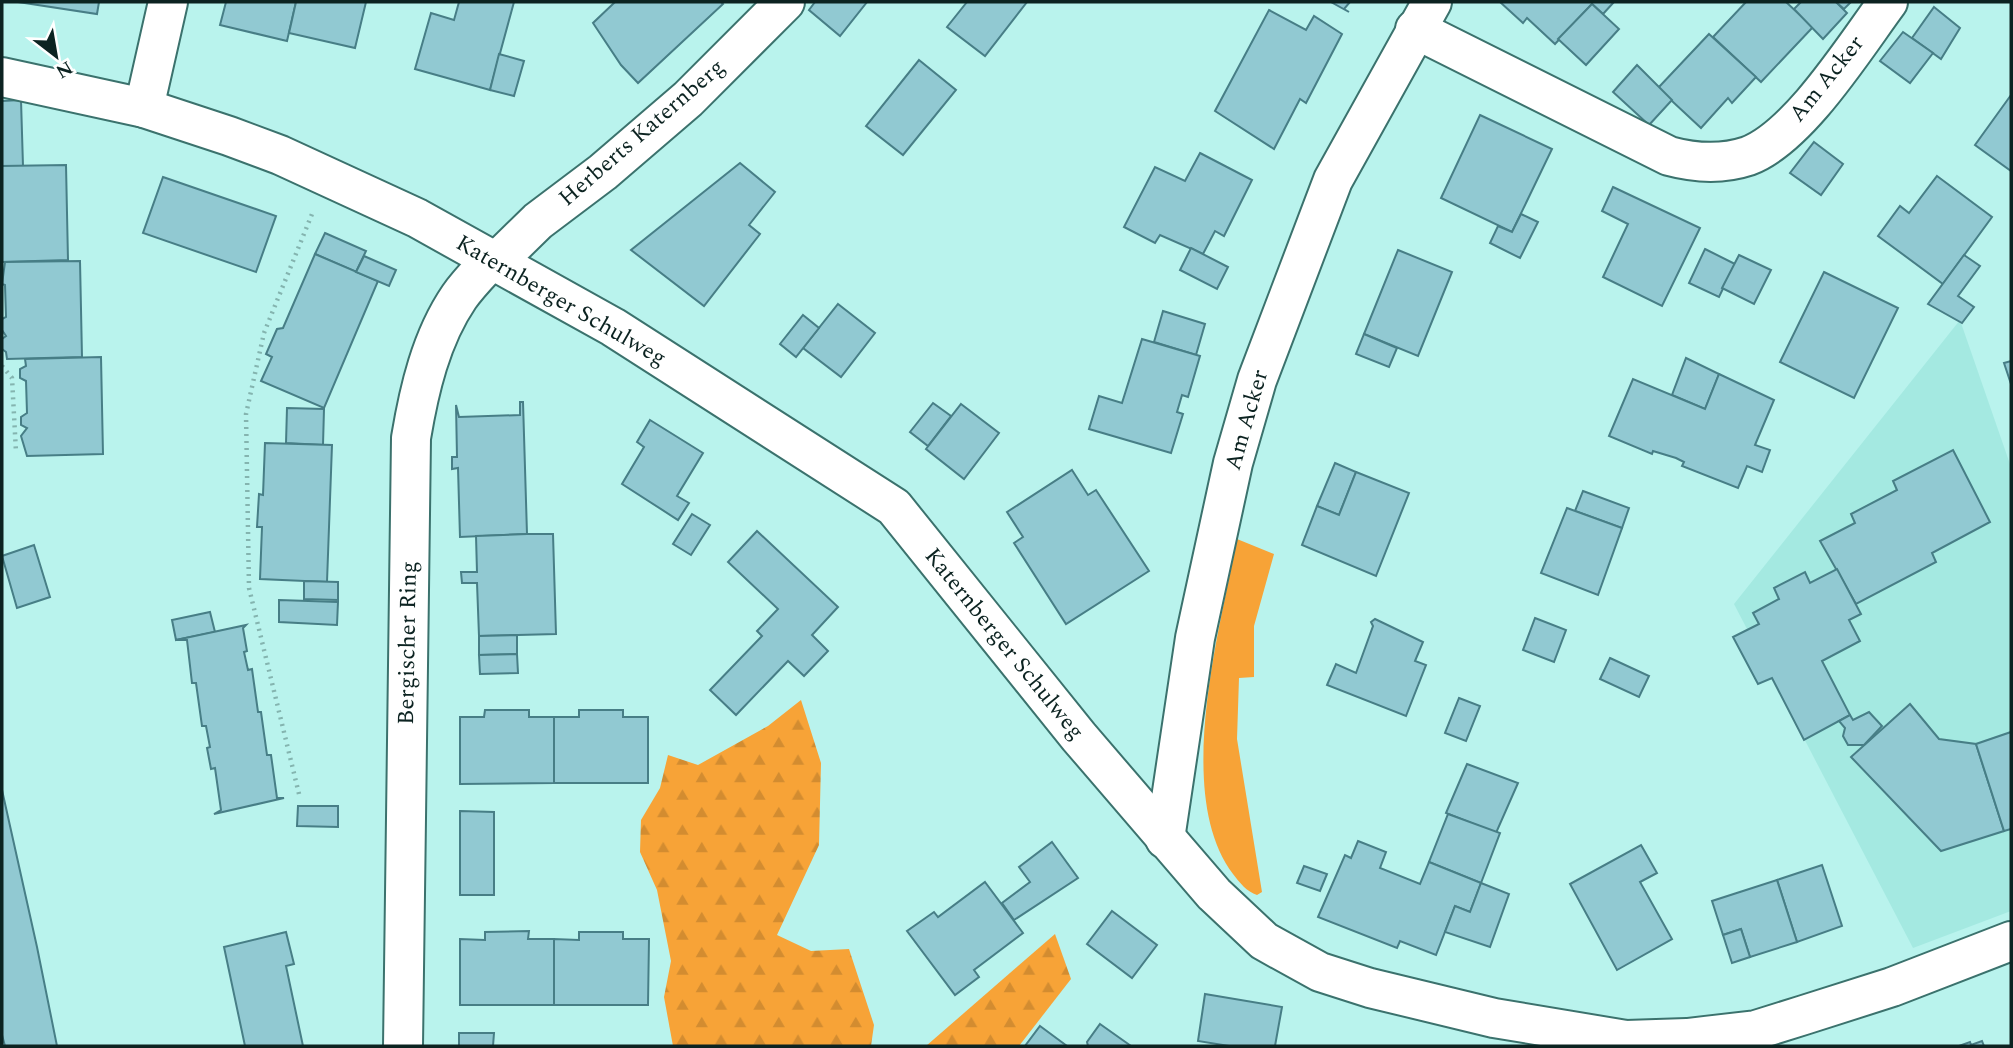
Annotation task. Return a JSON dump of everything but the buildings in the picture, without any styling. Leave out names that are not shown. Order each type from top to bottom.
[{"type":"street","points":[[144,108],[168,2]]},
{"type":"street","name":"Herberts Katernberg","points":[[493,261],[538,220],[603,172],[688,99],[785,2]]},
{"type":"street","name":"Am Acker","points":[[1165,839],[1195,638],[1233,463],[1257,380],[1333,180],[1424,15],[1669,156],[1696,163],[1748,155],[1780,134],[1810,106],[1888,2]]},
{"type":"street","name":"Katernberger Schulweg","points":[[2,77],[144,108],[229,136],[327,176],[417,218],[614,327],[894,507],[1079,737],[1214,894],[1264,941],[1320,971],[1370,988],[1494,1018],[1626,1040],[1687,1038],[1756,1030],[1892,986],[2011,942]]},
{"type":"street","name":"Bergischer Ring","points":[[402,1046],[411,439],[421,383],[436,343],[459,298],[493,261]]},
{"type":"path","points":[[299,794],[249,587],[247,414],[264,333],[327,176]]},
{"type":"path","points":[[2,366],[12,378],[16,453]]},
{"type":"shaded area","points":[[1960,320],[2011,467],[2011,911],[1913,948],[1734,604]]},
{"type":"green space","points":[[1237,539],[1274,554],[1254,626],[1254,677],[1239,678],[1237,739],[1262,892],[1257,895],[1235,877],[1215,840],[1206,801],[1203,757],[1212,664]]},
{"type":"green space","points":[[801,700],[821,763],[819,845],[777,935],[811,951],[849,949],[874,1025],[871,1046],[673,1046],[664,997],[671,961],[657,890],[640,852],[641,820],[660,788],[668,755],[698,765],[768,726]]},
{"type":"green space","points":[[1055,934],[1071,979],[1019,1046],[926,1046]]}]
